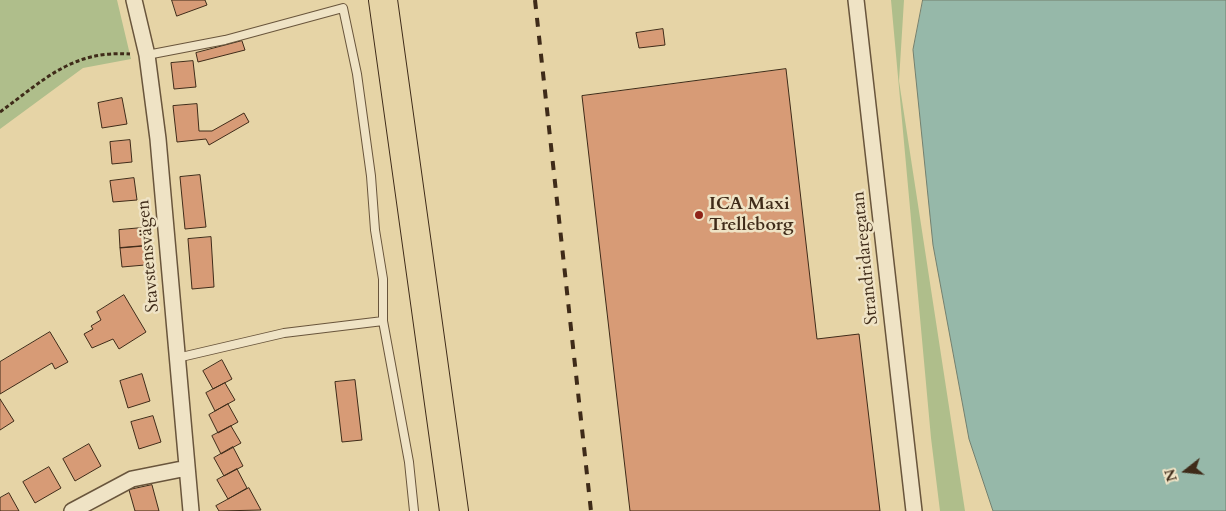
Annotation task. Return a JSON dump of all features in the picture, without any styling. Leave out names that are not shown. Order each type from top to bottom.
[{"type":"highway","points":[[384,0],[454,511]]},
{"type":"street","name":"Stavstensvägen","points":[[134,0],[147,55],[158,139],[191,511]]},
{"type":"street","name":"Strandridaregatan","points":[[856,0],[914,511]]},
{"type":"street","points":[[72,511],[132,479],[187,468]]},
{"type":"lane","points":[[147,55],[225,40],[343,8],[357,74],[370,167],[375,230],[383,279],[383,321],[409,462],[414,511]]},
{"type":"lane","points":[[177,358],[284,333],[383,321]]},
{"type":"path","points":[[0,112],[62,67],[85,57],[114,53],[147,55]]},
{"type":"green space","points":[[0,0],[117,0],[131,59],[83,68],[0,129]]},
{"type":"green space","points":[[891,0],[904,0],[899,81],[965,511],[940,511],[931,438]]},
{"type":"shaded area","points":[[923,0],[1226,0],[1226,511],[993,511],[969,439],[933,245],[913,50]]},
{"type":"building","points":[[172,0],[205,0],[207,5],[177,16]]},
{"type":"building","points":[[663,29],[665,45],[639,48],[636,33]]},
{"type":"building","points":[[242,41],[245,50],[198,62],[196,53]]},
{"type":"building","points":[[193,61],[196,87],[174,89],[171,63]]},
{"type":"building","name":"ICA Maxi Trelleborg","points":[[786,69],[817,339],[859,334],[880,511],[630,511],[582,96]]},
{"type":"building","points":[[122,98],[127,124],[102,128],[98,103]]},
{"type":"building","points":[[197,104],[199,131],[212,131],[244,113],[249,122],[209,145],[206,139],[177,142],[173,106]]},
{"type":"building","points":[[130,140],[132,162],[112,164],[110,142]]},
{"type":"building","points":[[200,175],[206,227],[185,229],[180,177]]},
{"type":"building","points":[[134,178],[137,200],[113,202],[110,181]]},
{"type":"building","points":[[142,228],[144,246],[120,248],[119,230]]},
{"type":"building","points":[[211,237],[214,287],[192,289],[188,239]]},
{"type":"building","points":[[144,246],[145,265],[122,267],[120,248]]},
{"type":"building","points":[[124,295],[146,332],[119,349],[113,339],[92,348],[84,334],[93,329],[91,326],[101,320],[97,312]]},
{"type":"building","points":[[50,332],[68,362],[55,369],[52,363],[0,394],[0,362]]},
{"type":"building","points":[[222,360],[232,379],[213,389],[203,371]]},
{"type":"building","points":[[142,374],[150,401],[128,408],[120,381]]},
{"type":"building","points":[[355,380],[362,440],[342,442],[335,382]]},
{"type":"building","points":[[225,383],[235,400],[215,411],[206,393]]},
{"type":"building","points":[[0,399],[14,421],[0,430]]},
{"type":"building","points":[[228,404],[238,422],[218,433],[209,415]]},
{"type":"building","points":[[153,416],[161,442],[139,449],[131,422]]},
{"type":"building","points":[[231,426],[241,443],[221,454],[212,436]]},
{"type":"building","points":[[89,444],[101,466],[75,481],[63,459]]},
{"type":"building","points":[[233,447],[243,466],[224,476],[214,458]]},
{"type":"building","points":[[49,467],[61,488],[35,503],[23,482]]},
{"type":"building","points":[[237,469],[247,488],[228,499],[217,480]]},
{"type":"building","points":[[152,485],[159,511],[135,511],[129,490]]},
{"type":"building","points":[[249,488],[261,510],[219,511],[216,506]]},
{"type":"building","points":[[9,493],[19,511],[0,511],[0,498]]},
{"type":"railway","points":[[535,0],[591,511]]},
{"type":"place","name":"ICA Maxi Trelleborg","points":[[699,215]]}]
